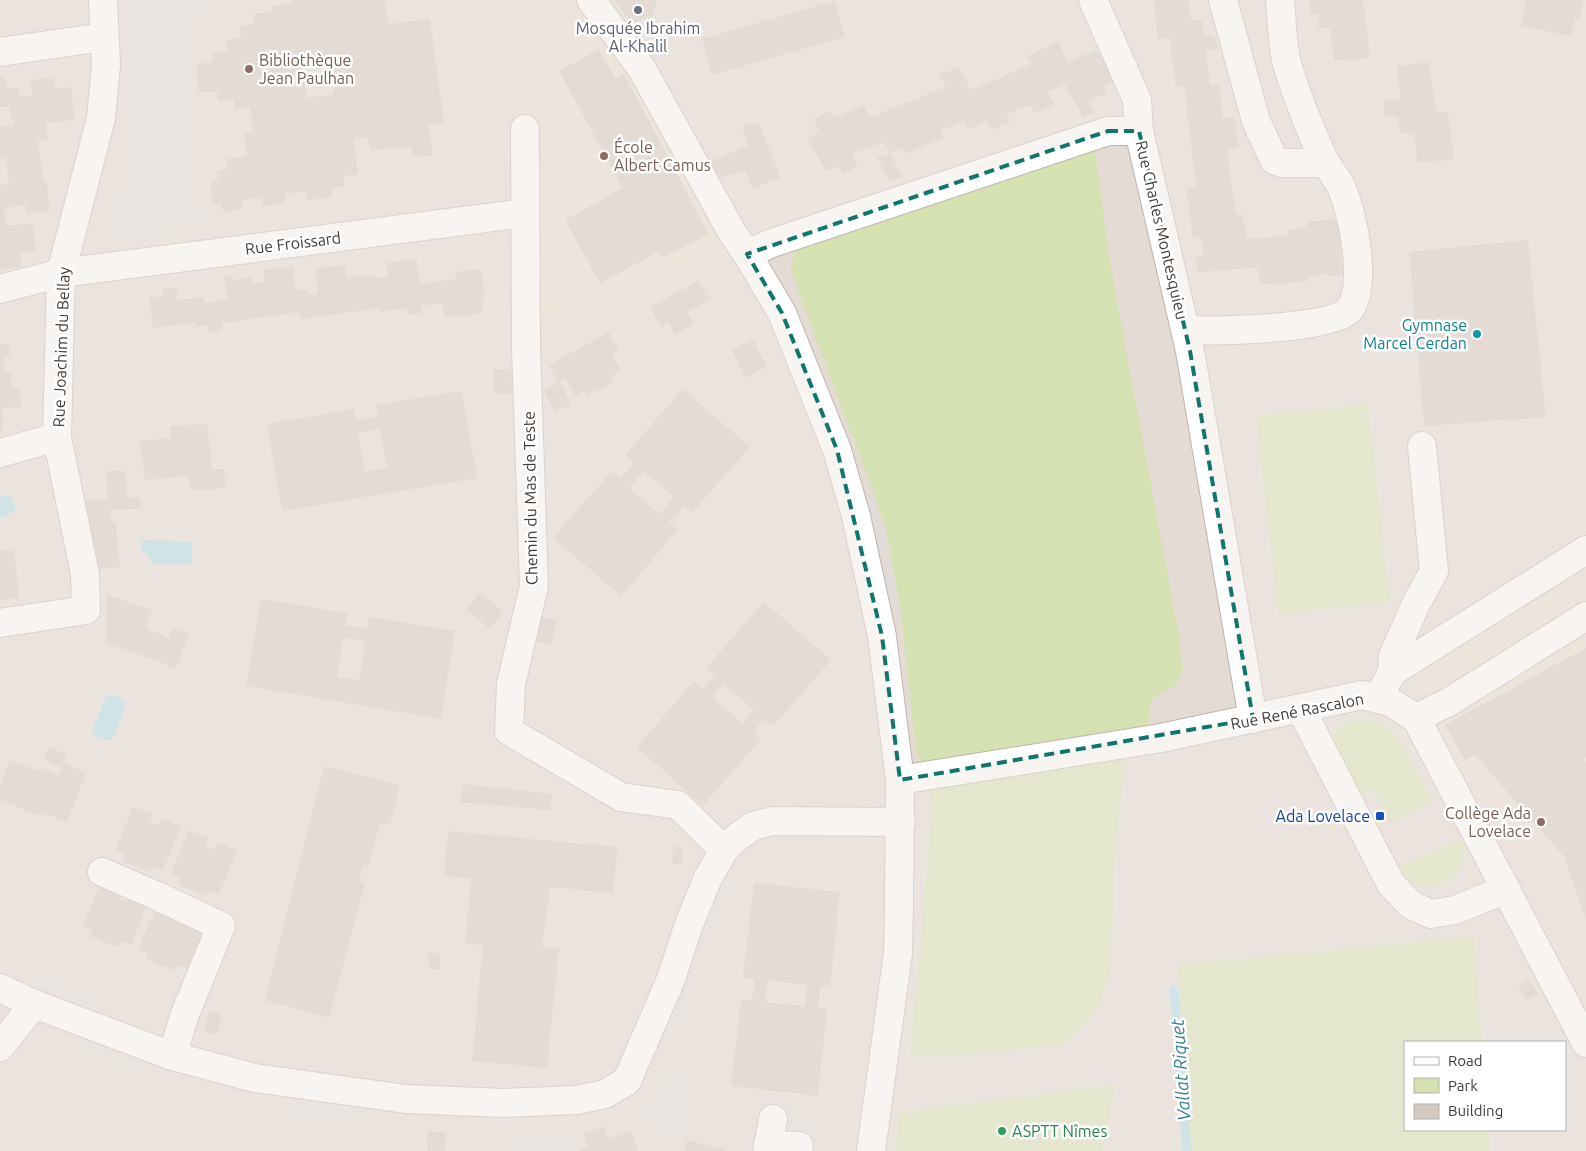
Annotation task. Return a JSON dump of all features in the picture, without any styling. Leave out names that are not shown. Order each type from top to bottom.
[{"type":"street","name":"Rue Joachim du Bellay","points":[[0,624],[86,610],[85,574],[58,437],[61,273],[101,118],[106,66],[102,0]]},
{"type":"street","points":[[591,0],[642,69],[733,234],[782,313],[840,459],[856,516],[882,636],[900,780],[901,822],[898,953],[870,1151]]},
{"type":"street","points":[[1094,0],[1137,100],[1139,131]]},
{"type":"street","points":[[1223,0],[1256,121],[1274,160],[1282,163],[1326,163]]},
{"type":"street","name":"Rue Charles Montesquieu","points":[[747,254],[772,243],[1108,131],[1139,131],[1186,330],[1220,331],[1298,325],[1336,318],[1348,310],[1354,299],[1358,281],[1354,223],[1342,188],[1326,163],[1308,124],[1287,63],[1280,0]]},
{"type":"street","points":[[0,52],[104,37]]},
{"type":"street","name":"Chemin du Mas de Teste","points":[[525,129],[526,347],[534,586],[511,684],[509,731],[621,797],[678,805],[724,850]]},
{"type":"street","name":"Rue Froissard","points":[[0,289],[61,273],[525,213]]},
{"type":"street","points":[[1186,330],[1253,719]]},
{"type":"street","points":[[0,453],[58,437]]},
{"type":"street","points":[[1378,699],[1392,672],[1393,656],[1416,604],[1434,571],[1422,446]]},
{"type":"street","points":[[1392,672],[1586,550]]},
{"type":"street","points":[[1586,616],[1449,702],[1416,718],[1586,1043]]},
{"type":"street","name":"Rue René Rascalon","points":[[900,780],[1152,740],[1362,695],[1390,702],[1416,718]]},
{"type":"street","points":[[1301,709],[1391,884],[1411,905],[1431,914],[1455,910],[1506,890]]},
{"type":"street","points":[[0,988],[34,1004],[172,1056],[255,1078],[406,1099],[503,1103],[576,1100],[605,1094],[627,1080],[671,979],[688,927],[708,880],[724,850],[736,838],[753,826],[773,821],[901,822]]},
{"type":"street","points":[[102,872],[221,926],[185,1014],[172,1056]]},
{"type":"street","points":[[0,1047],[34,1004]]},
{"type":"street","points":[[769,1138],[800,1146]]},
{"type":"highlighted area","points":[[1108,131],[1139,131],[1190,351],[1253,719],[900,780],[882,636],[837,450],[782,313],[747,254]]},
{"type":"shaded area","points":[[0,0],[1586,0],[1586,1151],[0,1151]]},
{"type":"shaded area","points":[[127,0],[249,0],[187,11],[201,228],[114,237],[129,99]]},
{"type":"shaded area","name":"École Albert Camus","points":[[534,0],[569,0],[627,64],[722,249],[570,316],[535,316]]},
{"type":"shaded area","points":[[873,498],[887,546],[880,548],[866,500]]},
{"type":"shaded area","points":[[890,560],[898,611],[891,612],[883,561]]},
{"type":"shaded area","name":"Collège Ada Lovelace","points":[[1586,572],[1586,968],[1408,676]]},
{"type":"shaded area","points":[[726,868],[735,872],[709,942],[700,940]]},
{"type":"shaded area","points":[[31,969],[56,983],[96,1000],[93,1009],[52,991],[26,976]]},
{"type":"shaded area","points":[[686,977],[694,980],[670,1048],[661,1045]]},
{"type":"shaded area","points":[[82,1044],[150,1068],[148,1075],[79,1051]]},
{"type":"shaded area","points":[[669,1071],[688,1082],[686,1121],[674,1147],[641,1116]]},
{"type":"shaded area","points":[[287,1101],[359,1113],[357,1121],[285,1110]]},
{"type":"shaded area","points":[[783,1112],[813,1116],[808,1151],[778,1151]]},
{"type":"shaded area","points":[[570,1133],[570,1151],[516,1151],[516,1136]]},
{"type":"green space","points":[[1095,150],[1109,257],[1179,636],[1183,670],[1176,685],[1151,700],[1148,728],[1126,753],[1115,853],[1111,968],[1101,1000],[1080,1030],[1062,1046],[941,1056],[910,1056],[933,804],[916,750],[900,607],[885,525],[791,271],[795,248]]},
{"type":"green space","points":[[1368,403],[1390,602],[1278,614],[1256,416]]},
{"type":"green space","points":[[1356,719],[1382,725],[1395,735],[1407,753],[1432,802],[1390,822],[1374,788],[1362,794],[1339,752],[1334,735],[1335,730],[1339,726]]},
{"type":"green space","points":[[1463,839],[1464,853],[1461,866],[1457,872],[1445,881],[1430,885],[1415,884],[1408,880],[1399,867]]},
{"type":"green space","points":[[1474,936],[1482,1041],[1404,1041],[1404,1131],[1489,1131],[1490,1151],[1191,1151],[1178,965]]},
{"type":"green space","name":"ASPTT Nîmes","points":[[1116,1084],[1102,1151],[895,1151],[900,1112]]},
{"type":"water","points":[[9,494],[16,511],[0,518],[0,497]]},
{"type":"water","points":[[142,540],[192,542],[192,564],[152,564],[147,553],[141,553]]},
{"type":"water","points":[[113,695],[123,699],[126,705],[112,740],[103,740],[98,738],[92,731],[106,697]]},
{"type":"building","points":[[292,0],[385,0],[388,24],[430,19],[444,123],[429,125],[433,155],[413,157],[412,146],[370,151],[368,137],[354,139],[358,174],[343,176],[345,186],[330,188],[332,197],[307,200],[305,191],[285,194],[286,203],[263,206],[262,197],[242,200],[243,209],[223,212],[221,203],[213,204],[210,181],[218,180],[217,171],[228,169],[226,159],[247,156],[244,133],[254,132],[250,107],[235,109],[234,99],[218,101],[217,91],[199,93],[196,64],[213,62],[212,53],[227,51],[226,40],[241,38],[240,26],[254,24],[253,14],[272,12],[271,6],[292,4]],"holes":[[[330,59],[334,94],[307,98],[302,63]]]},
{"type":"building","name":"Mosquée Ibrahim Al-Khalil","points":[[614,0],[655,0],[657,4],[652,16],[632,24]]},
{"type":"building","points":[[1154,0],[1189,0],[1191,20],[1202,20],[1204,35],[1214,35],[1218,49],[1206,51],[1210,85],[1219,85],[1223,119],[1234,116],[1239,147],[1227,150],[1236,214],[1242,214],[1247,239],[1288,236],[1287,230],[1306,228],[1307,222],[1338,219],[1343,275],[1329,276],[1328,273],[1309,276],[1308,281],[1261,285],[1257,268],[1197,272],[1195,258],[1203,256],[1201,237],[1193,237],[1186,188],[1196,186],[1184,86],[1176,87],[1170,38],[1158,39]]},
{"type":"building","points":[[1309,0],[1363,0],[1370,58],[1334,61],[1330,28],[1319,29],[1318,14],[1311,14]]},
{"type":"building","points":[[1526,0],[1583,0],[1580,19],[1575,18],[1571,36],[1521,26]]},
{"type":"building","points":[[835,1],[845,37],[712,75],[702,39]]},
{"type":"building","points":[[1058,42],[1068,62],[1096,50],[1118,80],[1104,86],[1107,93],[1089,101],[1096,113],[1083,117],[1065,84],[1047,92],[1055,105],[1035,113],[1031,105],[1018,110],[1006,115],[1010,123],[992,130],[987,121],[968,129],[964,121],[940,131],[943,138],[905,154],[902,147],[890,153],[884,142],[852,154],[858,166],[843,174],[838,166],[826,171],[807,138],[820,132],[813,119],[829,111],[833,118],[864,105],[870,117],[946,87],[939,75],[959,67],[971,90],[1032,64],[1027,56]]},
{"type":"building","points":[[599,49],[615,78],[624,74],[709,234],[662,258],[658,252],[600,284],[565,220],[623,188],[559,71]]},
{"type":"building","points":[[1429,62],[1436,113],[1448,111],[1454,160],[1417,162],[1414,133],[1401,134],[1398,117],[1385,116],[1383,101],[1401,100],[1397,66]]},
{"type":"building","points":[[5,76],[7,88],[19,87],[20,97],[32,96],[31,80],[54,77],[55,88],[71,87],[75,120],[46,123],[48,139],[38,140],[43,182],[47,182],[50,211],[27,214],[26,205],[4,208],[7,226],[33,223],[36,251],[20,253],[22,267],[0,270],[0,185],[9,184],[6,158],[0,159],[0,127],[14,125],[9,106],[0,107],[0,77]]},
{"type":"building","points":[[758,122],[781,178],[753,188],[745,170],[721,178],[719,174],[715,175],[709,162],[748,146],[742,127]]},
{"type":"building","points":[[890,153],[902,177],[890,181],[877,158]]},
{"type":"building","name":"Gymnase Marcel Cerdan","points":[[1528,240],[1546,417],[1424,426],[1409,252]]},
{"type":"building","points":[[416,259],[420,284],[456,279],[455,272],[481,269],[485,298],[481,298],[483,313],[445,318],[443,303],[421,306],[422,313],[409,315],[408,308],[380,312],[379,308],[300,319],[299,312],[222,323],[222,330],[209,332],[208,325],[195,327],[195,323],[153,328],[149,298],[163,296],[162,289],[176,287],[178,300],[204,297],[205,303],[227,300],[224,277],[233,275],[233,280],[251,277],[252,284],[265,282],[263,270],[293,266],[296,290],[305,289],[310,295],[318,293],[315,268],[345,265],[347,278],[375,274],[375,278],[388,277],[387,263]]},
{"type":"building","points":[[698,281],[709,300],[687,312],[694,324],[675,335],[668,323],[661,327],[650,307]]},
{"type":"building","points":[[609,332],[619,350],[612,354],[621,371],[611,376],[614,382],[587,396],[584,391],[575,396],[565,379],[560,382],[571,404],[555,412],[544,391],[558,383],[549,365]]},
{"type":"building","points":[[753,339],[767,367],[745,378],[732,350]]},
{"type":"building","points":[[8,343],[10,356],[3,358],[5,372],[11,373],[12,388],[19,388],[22,407],[2,408],[3,430],[0,430],[0,344]]},
{"type":"building","points":[[494,369],[511,369],[512,394],[494,394]]},
{"type":"building","points":[[683,389],[750,447],[692,513],[684,506],[669,522],[678,530],[621,596],[553,538],[611,472],[620,479],[634,463],[625,455]],"holes":[[[644,471],[674,497],[659,514],[629,488]]]},
{"type":"building","points":[[462,391],[477,478],[282,511],[267,424],[354,409],[356,420],[378,417],[376,405]],"holes":[[[380,429],[387,468],[365,472],[358,433]]]},
{"type":"building","points":[[207,424],[213,470],[224,469],[226,488],[215,488],[215,490],[190,489],[189,476],[145,480],[140,441],[171,438],[170,426]]},
{"type":"building","points":[[106,471],[126,471],[127,498],[140,498],[141,509],[110,510],[111,523],[116,522],[120,567],[100,569],[84,500],[108,499]]},
{"type":"building","points":[[14,549],[19,598],[0,600],[0,551]]},
{"type":"building","points":[[481,592],[504,613],[490,629],[466,609]]},
{"type":"building","points":[[106,594],[152,610],[146,628],[169,638],[172,628],[189,634],[176,668],[106,643]]},
{"type":"building","points":[[261,599],[347,613],[345,625],[367,628],[369,617],[455,631],[441,719],[246,686]],"holes":[[[343,637],[365,641],[359,680],[337,677]]]},
{"type":"building","points":[[764,602],[831,660],[773,726],[764,719],[753,732],[761,739],[703,806],[637,747],[694,681],[703,689],[715,675],[706,668]],"holes":[[[724,684],[754,710],[743,724],[713,697]]]},
{"type":"building","points":[[541,617],[557,620],[551,645],[536,641]]},
{"type":"building","points":[[1586,648],[1586,757],[1583,759],[1586,762],[1586,920],[1564,857],[1475,755],[1465,760],[1445,725]]},
{"type":"building","points":[[49,747],[67,754],[62,767],[44,759]]},
{"type":"building","points":[[10,760],[41,772],[42,768],[59,775],[65,763],[86,773],[67,822],[44,813],[43,817],[0,800],[0,786]]},
{"type":"building","points":[[324,766],[400,785],[390,825],[380,823],[368,868],[363,866],[359,882],[365,883],[329,1018],[265,1000]]},
{"type":"building","points":[[463,784],[552,794],[550,810],[460,802]]},
{"type":"building","points":[[133,807],[153,815],[150,823],[159,825],[162,818],[181,827],[163,870],[153,866],[150,872],[122,861],[125,855],[115,851]]},
{"type":"building","points":[[189,830],[209,838],[205,846],[214,850],[217,842],[237,851],[219,894],[209,890],[206,896],[178,884],[181,878],[171,873]]},
{"type":"building","points":[[448,831],[618,847],[613,893],[550,887],[542,947],[559,949],[547,1068],[472,1061],[483,945],[465,944],[471,879],[444,876]]},
{"type":"building","points":[[673,847],[682,847],[682,864],[672,864]]},
{"type":"building","points":[[101,882],[121,891],[118,898],[127,901],[130,893],[149,902],[131,945],[121,941],[118,947],[104,942],[90,936],[93,930],[83,926]]},
{"type":"building","points":[[754,883],[840,892],[830,987],[820,986],[818,1008],[827,1009],[818,1096],[731,1086],[741,999],[752,1000],[755,979],[743,978]],"holes":[[[768,980],[807,985],[805,1006],[765,1002]]]},
{"type":"building","points":[[157,906],[177,914],[174,921],[182,925],[185,917],[205,925],[187,969],[177,965],[174,970],[160,965],[146,959],[148,954],[138,949]]},
{"type":"building","points":[[428,953],[439,953],[441,969],[430,969]]},
{"type":"building","points":[[1529,979],[1538,994],[1527,1000],[1518,985]]},
{"type":"building","points":[[209,1011],[222,1014],[217,1035],[204,1031]]},
{"type":"building","points":[[603,1126],[608,1139],[631,1130],[638,1151],[581,1151],[581,1149],[588,1147],[583,1134]]},
{"type":"building","points":[[428,1131],[446,1132],[445,1151],[427,1151]]},
{"type":"building","points":[[687,1140],[728,1150],[728,1151],[684,1151]]},
{"type":"waterway","name":"Vallat Riquet","points":[[1174,990],[1187,1151]]},
{"type":"place","name":"Mosquée Ibrahim Al-Khalil","points":[[638,10]]},
{"type":"place","name":"Bibliothèque Jean Paulhan","points":[[249,69]]},
{"type":"place","name":"École Albert Camus","points":[[604,156]]},
{"type":"place","name":"Gymnase Marcel Cerdan","points":[[1477,334]]},
{"type":"place","name":"Ada Lovelace","points":[[1380,816]]},
{"type":"place","name":"Collège Ada Lovelace","points":[[1541,822]]},
{"type":"place","name":"ASPTT Nîmes","points":[[1002,1131]]}]
